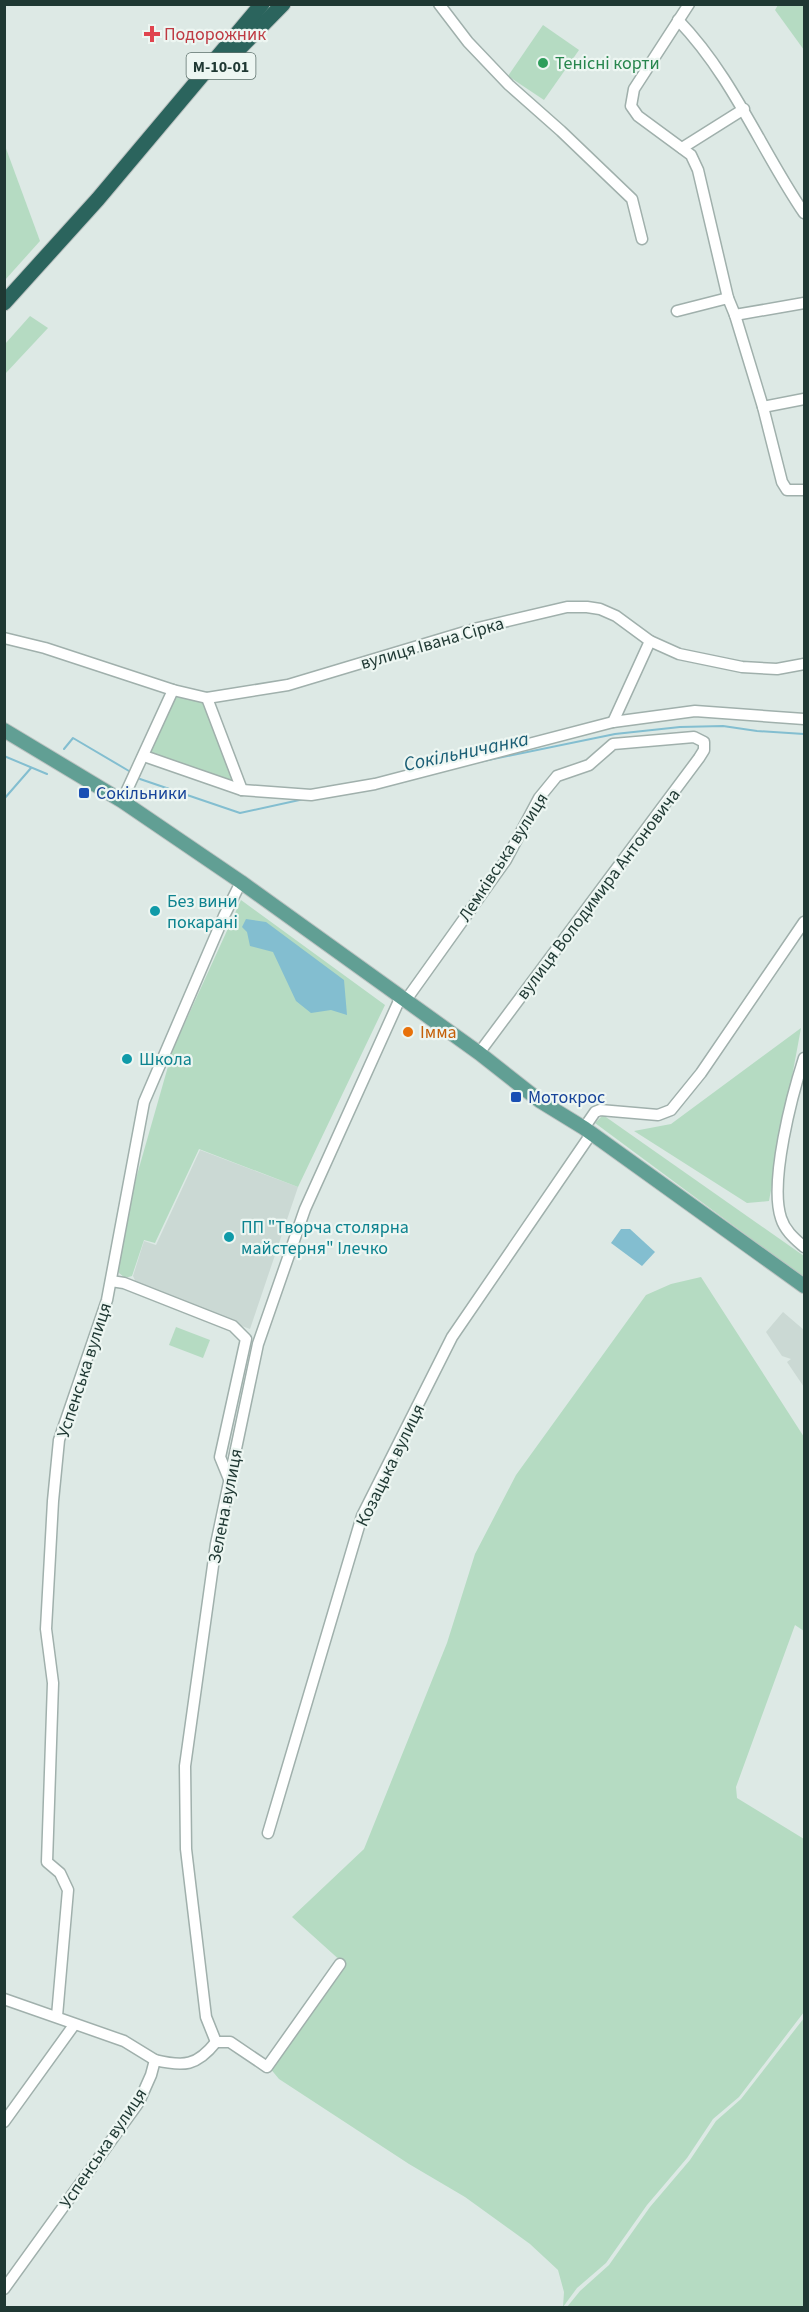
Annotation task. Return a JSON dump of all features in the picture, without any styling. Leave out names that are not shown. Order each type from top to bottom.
[{"type":"highway","name":"М-10-01","points":[[4,303],[160,127],[262,4]]},
{"type":"highway","name":"М-10-01","points":[[160,127],[283,4]]},
{"type":"main road","points":[[4,730],[122,801],[241,882],[479,1053],[540,1101],[588,1131],[804,1286]]},
{"type":"street","points":[[439,4],[468,42],[508,85],[561,131],[632,199],[642,239]]},
{"type":"street","points":[[689,4],[633,89],[630,98],[634,113],[691,155],[698,170],[728,298],[763,407],[782,482],[787,490],[804,489]]},
{"type":"street","points":[[678,20],[700,43],[744,109],[804,213]]},
{"type":"street","points":[[682,148],[744,109]]},
{"type":"street","points":[[677,311],[728,298]]},
{"type":"street","points":[[735,315],[804,303]]},
{"type":"street","points":[[763,407],[804,399]]},
{"type":"street","name":"вулиця Івана Сірка","points":[[4,638],[45,648],[173,690],[207,698],[288,685],[478,628],[567,608],[600,609],[616,616],[650,641],[679,654],[742,667],[777,669],[804,664]]},
{"type":"street","points":[[613,722],[650,641]]},
{"type":"street","points":[[122,801],[173,690]]},
{"type":"street","points":[[207,698],[242,790]]},
{"type":"street","points":[[144,756],[242,790],[311,795],[375,784],[613,722],[695,711],[804,718]]},
{"type":"street","name":"Лемківська вулиця","points":[[403,998],[506,860],[539,798],[557,776],[589,765],[613,744],[694,737]]},
{"type":"street","name":"вулиця Володимира Антоновича","points":[[479,1053],[699,758],[704,750],[704,742],[694,737]]},
{"type":"street","name":"Успенська вулиця","points":[[57,2016],[68,1890],[60,1873],[47,1862],[53,1683],[46,1629],[53,1501],[60,1440],[107,1300],[144,1102],[241,882]]},
{"type":"street","name":"Козацька вулиця","points":[[268,1833],[362,1516],[452,1337],[588,1131],[595,1112],[600,1110],[658,1115],[671,1110],[700,1073],[804,922]]},
{"type":"street","name":"Зелена вулиця","points":[[216,2042],[206,2017],[186,1849],[185,1766],[216,1544],[258,1344],[305,1209],[398,1003],[403,998]]},
{"type":"street","points":[[804,1058],[783,1138],[777,1202],[782,1220],[792,1236],[804,1247]]},
{"type":"street","points":[[111,1281],[124,1283],[233,1326],[246,1339],[258,1344]]},
{"type":"street","points":[[229,1479],[220,1457],[246,1339]]},
{"type":"street","points":[[4,1999],[124,2041],[155,2060],[180,2065],[192,2063],[216,2042],[230,2042],[267,2067],[340,1964]]},
{"type":"street","points":[[4,2122],[74,2025]]},
{"type":"street","name":"Успенська вулиця","points":[[4,2289],[139,2102],[155,2060]]},
{"type":"shaded area","points":[[200,1150],[298,1187],[250,1329],[139,1289],[133,1276],[144,1241],[156,1245]]},
{"type":"shaded area","points":[[783,1312],[804,1330],[804,1387],[787,1362],[791,1359],[782,1356],[766,1332]]},
{"type":"green space","points":[[778,5],[804,5],[804,50],[775,10]]},
{"type":"green space","name":"Тенісні корти","points":[[543,25],[579,50],[544,100],[508,76]]},
{"type":"green space","points":[[4,143],[40,241],[5,280],[4,280]]},
{"type":"green space","points":[[30,316],[48,328],[5,374],[5,344]]},
{"type":"green space","points":[[181,695],[203,699],[235,787],[150,755],[149,748],[172,700]]},
{"type":"green space","points":[[241,900],[385,1005],[298,1187],[199,1149],[155,1243],[144,1240],[132,1276],[125,1278],[118,1269],[135,1182],[173,1049]]},
{"type":"green space","points":[[801,1028],[769,1201],[747,1203],[634,1131],[671,1124]]},
{"type":"green space","points":[[603,1115],[804,1256],[804,1278],[595,1123]]},
{"type":"green space","points":[[701,1277],[804,1437],[804,1631],[795,1625],[736,1787],[737,1798],[804,1839],[804,2012],[739,2097],[713,2119],[687,2158],[647,2205],[606,2263],[577,2288],[563,2307],[564,2292],[558,2270],[530,2244],[465,2197],[409,2164],[279,2079],[269,2067],[343,1963],[292,1917],[364,1849],[447,1643],[475,1554],[516,1475],[646,1295],[671,1284]]},
{"type":"green space","points":[[176,1327],[210,1340],[203,1358],[169,1345]]},
{"type":"green space","points":[[804,2018],[804,2307],[567,2307],[580,2291],[609,2265],[650,2207],[690,2160],[716,2121],[741,2099]]},
{"type":"water","points":[[246,919],[266,922],[344,980],[347,1015],[331,1010],[311,1013],[296,1001],[273,952],[250,946],[247,932],[242,927]]},
{"type":"water","points":[[621,1229],[630,1229],[655,1252],[642,1266],[611,1243]]},
{"type":"waterway","name":"Сокільничанка","points":[[474,763],[615,734],[680,727],[723,726],[804,734]]},
{"type":"waterway","points":[[64,749],[73,738],[129,771]]},
{"type":"waterway","points":[[4,756],[47,774]]},
{"type":"waterway","points":[[4,799],[31,768]]},
{"type":"waterway","name":"Сокільничанка","points":[[140,779],[240,813],[304,799]]},
{"type":"place","name":"Подорожник","points":[[152,34]]},
{"type":"place","name":"Тенісні корти","points":[[543,63]]},
{"type":"place","name":"Сокільники","points":[[84,793]]},
{"type":"place","name":"Без вини покарані","points":[[155,911]]},
{"type":"place","name":"Імма","points":[[408,1032]]},
{"type":"place","name":"Школа","points":[[127,1059]]},
{"type":"place","name":"Мотокрос","points":[[516,1097]]},
{"type":"place","name":"ПП \"Творча столярна майстерня\" Ілечко","points":[[229,1237]]}]
